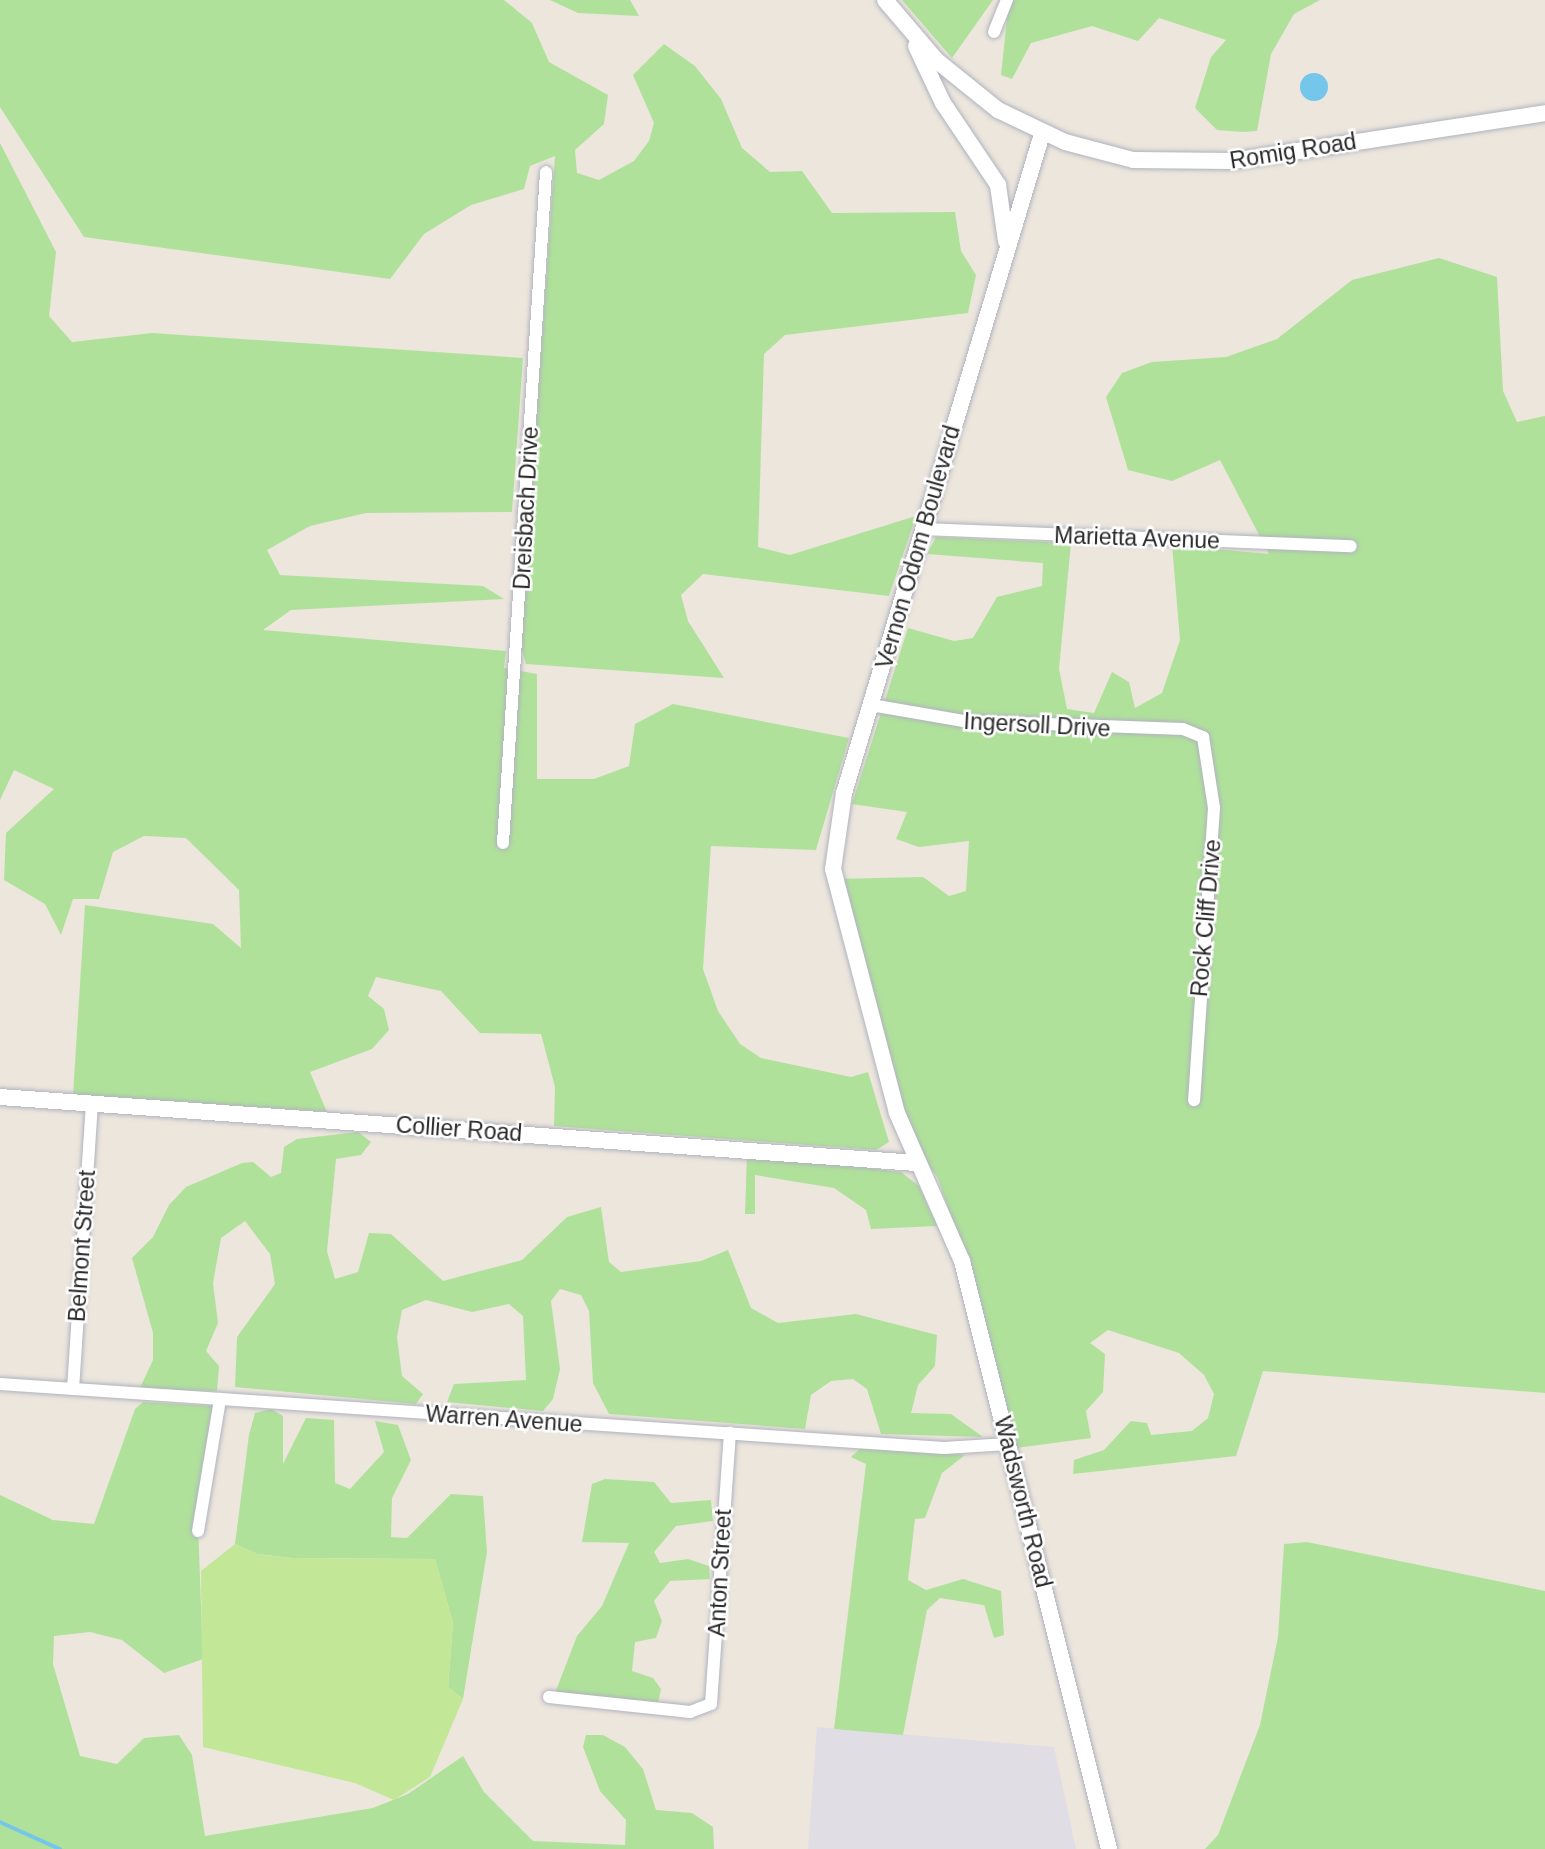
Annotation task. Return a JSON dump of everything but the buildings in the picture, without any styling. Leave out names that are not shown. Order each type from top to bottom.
[{"type":"main road","points":[[885,0],[911,34],[959,82],[1042,134]]},
{"type":"main road","points":[[911,34],[943,103],[998,185],[1007,251]]},
{"type":"main road","name":"Romig Road","points":[[1042,134],[1133,160],[1204,164],[1545,113]]},
{"type":"main road","name":"Vernon Odom Boulevard","points":[[917,1163],[876,1042],[832,869],[835,830],[1042,134]]},
{"type":"main road","name":"Collier Road","points":[[0,1097],[917,1163]]},
{"type":"main road","name":"Wadsworth Road","points":[[917,1163],[962,1261],[1109,1849]]},
{"type":"street","points":[[994,32],[1007,0]]},
{"type":"street","name":"Dreisbach Drive","points":[[503,843],[546,172]]},
{"type":"street","name":"Marietta Avenue","points":[[923,529],[1351,546]]},
{"type":"street","name":"Ingersoll Drive","points":[[871,705],[964,721],[1183,729],[1203,737]]},
{"type":"street","name":"Rock Cliff Drive","points":[[1194,1100],[1214,808],[1203,737]]},
{"type":"street","name":"Belmont Street","points":[[73,1389],[92,1103]]},
{"type":"street","name":"Warren Avenue","points":[[0,1384],[944,1448],[1008,1444]]},
{"type":"street","points":[[198,1531],[220,1399]]},
{"type":"street","name":"Anton Street","points":[[548,1698],[704,1709],[711,1704],[730,1433]]},
{"type":"shaded area","points":[[817,1727],[1054,1747],[1076,1849],[808,1849]]},
{"type":"green space","points":[[0,0],[504,0],[532,23],[549,62],[608,95],[604,124],[575,150],[577,173],[599,180],[634,161],[649,141],[654,123],[633,75],[664,44],[695,66],[721,99],[742,148],[770,172],[802,171],[832,213],[955,212],[961,251],[976,275],[968,313],[785,335],[764,354],[758,547],[790,555],[916,516],[889,596],[703,574],[681,595],[688,621],[724,678],[526,664],[520,643],[555,156],[530,166],[524,189],[471,205],[424,234],[390,279],[84,237],[0,107]]},
{"type":"green space","points":[[550,0],[630,0],[639,16],[578,13]]},
{"type":"green space","points":[[902,0],[993,0],[952,58]]},
{"type":"green space","points":[[1009,0],[1320,0],[1294,14],[1271,54],[1257,131],[1243,132],[1217,130],[1195,108],[1211,57],[1226,40],[1159,18],[1138,41],[1092,26],[1031,43],[1012,79],[1001,75]]},
{"type":"green space","points":[[0,143],[56,252],[49,316],[72,342],[152,333],[523,358],[512,512],[366,513],[310,526],[267,550],[280,575],[483,586],[504,599],[291,610],[263,630],[506,651],[504,668],[537,674],[537,779],[594,779],[629,766],[635,724],[673,704],[849,738],[816,850],[711,846],[703,969],[718,1011],[740,1044],[761,1058],[851,1077],[868,1072],[889,1142],[876,1150],[554,1126],[555,1087],[541,1034],[480,1033],[441,991],[376,977],[368,996],[384,1009],[389,1030],[372,1049],[310,1072],[327,1112],[73,1095],[85,905],[213,924],[241,948],[239,890],[186,838],[144,836],[113,852],[99,899],[73,899],[61,935],[45,904],[4,880],[6,833],[54,789],[14,770],[0,800]]},
{"type":"green space","points":[[1439,258],[1497,277],[1503,391],[1517,422],[1545,416],[1545,1393],[1263,1371],[1236,1456],[1073,1474],[1074,1460],[1104,1450],[1131,1421],[1147,1423],[1151,1435],[1192,1431],[1208,1418],[1214,1394],[1204,1375],[1179,1353],[1108,1330],[1090,1343],[1105,1354],[1103,1392],[1086,1411],[1091,1438],[1016,1448],[962,1248],[937,1176],[916,1152],[834,879],[923,877],[949,896],[966,891],[969,841],[919,847],[896,839],[907,812],[852,804],[908,628],[954,641],[973,638],[997,597],[1042,586],[1043,563],[927,554],[936,537],[1071,543],[1059,669],[1067,709],[1094,713],[1112,672],[1129,682],[1135,708],[1162,693],[1180,640],[1172,545],[1269,554],[1220,460],[1172,481],[1128,470],[1106,397],[1122,373],[1152,362],[1226,357],[1277,339],[1352,280]]},
{"type":"green space","points":[[358,1132],[371,1142],[361,1155],[336,1159],[327,1251],[335,1279],[358,1272],[369,1233],[391,1234],[443,1281],[522,1260],[567,1217],[601,1207],[609,1262],[621,1272],[701,1261],[728,1250],[751,1308],[778,1323],[856,1314],[937,1335],[935,1366],[918,1385],[911,1413],[951,1414],[983,1437],[881,1434],[867,1389],[853,1379],[831,1381],[811,1395],[805,1429],[609,1414],[593,1383],[589,1311],[581,1295],[560,1289],[551,1301],[560,1369],[553,1399],[543,1411],[447,1402],[454,1384],[526,1380],[523,1316],[509,1304],[472,1312],[426,1300],[402,1310],[397,1337],[402,1376],[423,1394],[416,1404],[235,1387],[237,1337],[275,1284],[270,1254],[245,1221],[221,1238],[213,1283],[218,1323],[206,1351],[219,1366],[217,1391],[139,1390],[153,1360],[153,1333],[132,1258],[153,1237],[169,1205],[186,1187],[242,1163],[253,1162],[271,1177],[281,1173],[284,1147],[297,1139]]},
{"type":"green space","points":[[747,1154],[901,1172],[919,1186],[937,1226],[871,1229],[866,1210],[834,1188],[755,1175],[755,1214],[745,1214]]},
{"type":"green space","points":[[143,1402],[213,1406],[197,1498],[203,1659],[164,1673],[122,1640],[90,1632],[54,1636],[53,1664],[80,1756],[117,1764],[144,1738],[179,1735],[192,1755],[205,1836],[373,1808],[408,1794],[463,1756],[484,1792],[533,1841],[625,1845],[626,1820],[600,1791],[583,1747],[586,1735],[603,1735],[625,1747],[643,1769],[656,1810],[692,1813],[713,1827],[714,1849],[0,1849],[0,1495],[53,1520],[94,1524],[135,1409]]},
{"type":"green space","points":[[271,1409],[283,1416],[283,1464],[306,1418],[334,1420],[335,1483],[350,1489],[384,1452],[375,1421],[398,1425],[411,1460],[392,1498],[391,1537],[407,1538],[451,1494],[483,1496],[487,1552],[463,1699],[448,1687],[453,1623],[435,1559],[292,1558],[257,1554],[235,1544],[249,1435],[255,1413]]},
{"type":"green space","points":[[863,1446],[965,1455],[942,1473],[925,1518],[915,1519],[908,1580],[926,1590],[963,1579],[1001,1591],[1004,1635],[994,1638],[984,1605],[940,1598],[927,1610],[903,1735],[834,1729],[866,1464],[851,1457]]},
{"type":"green space","points":[[605,1479],[654,1482],[671,1503],[711,1500],[713,1521],[676,1526],[654,1552],[660,1563],[688,1559],[709,1566],[710,1579],[670,1581],[654,1601],[662,1621],[656,1638],[635,1642],[632,1671],[653,1678],[661,1689],[658,1703],[555,1693],[577,1636],[602,1606],[629,1543],[582,1542],[592,1484]]},
{"type":"green space","points":[[1307,1542],[1545,1591],[1545,1849],[1205,1849],[1218,1835],[1260,1725],[1278,1637],[1284,1544]]},
{"type":"green space","points":[[235,1544],[257,1554],[292,1558],[435,1559],[453,1623],[448,1687],[463,1699],[430,1777],[394,1800],[355,1783],[203,1747],[201,1571]]},
{"type":"water","points":[[1314,73],[1324,77],[1328,87],[1324,97],[1314,101],[1304,97],[1300,87],[1304,77]]},
{"type":"waterway","points":[[0,1822],[60,1849]]}]
